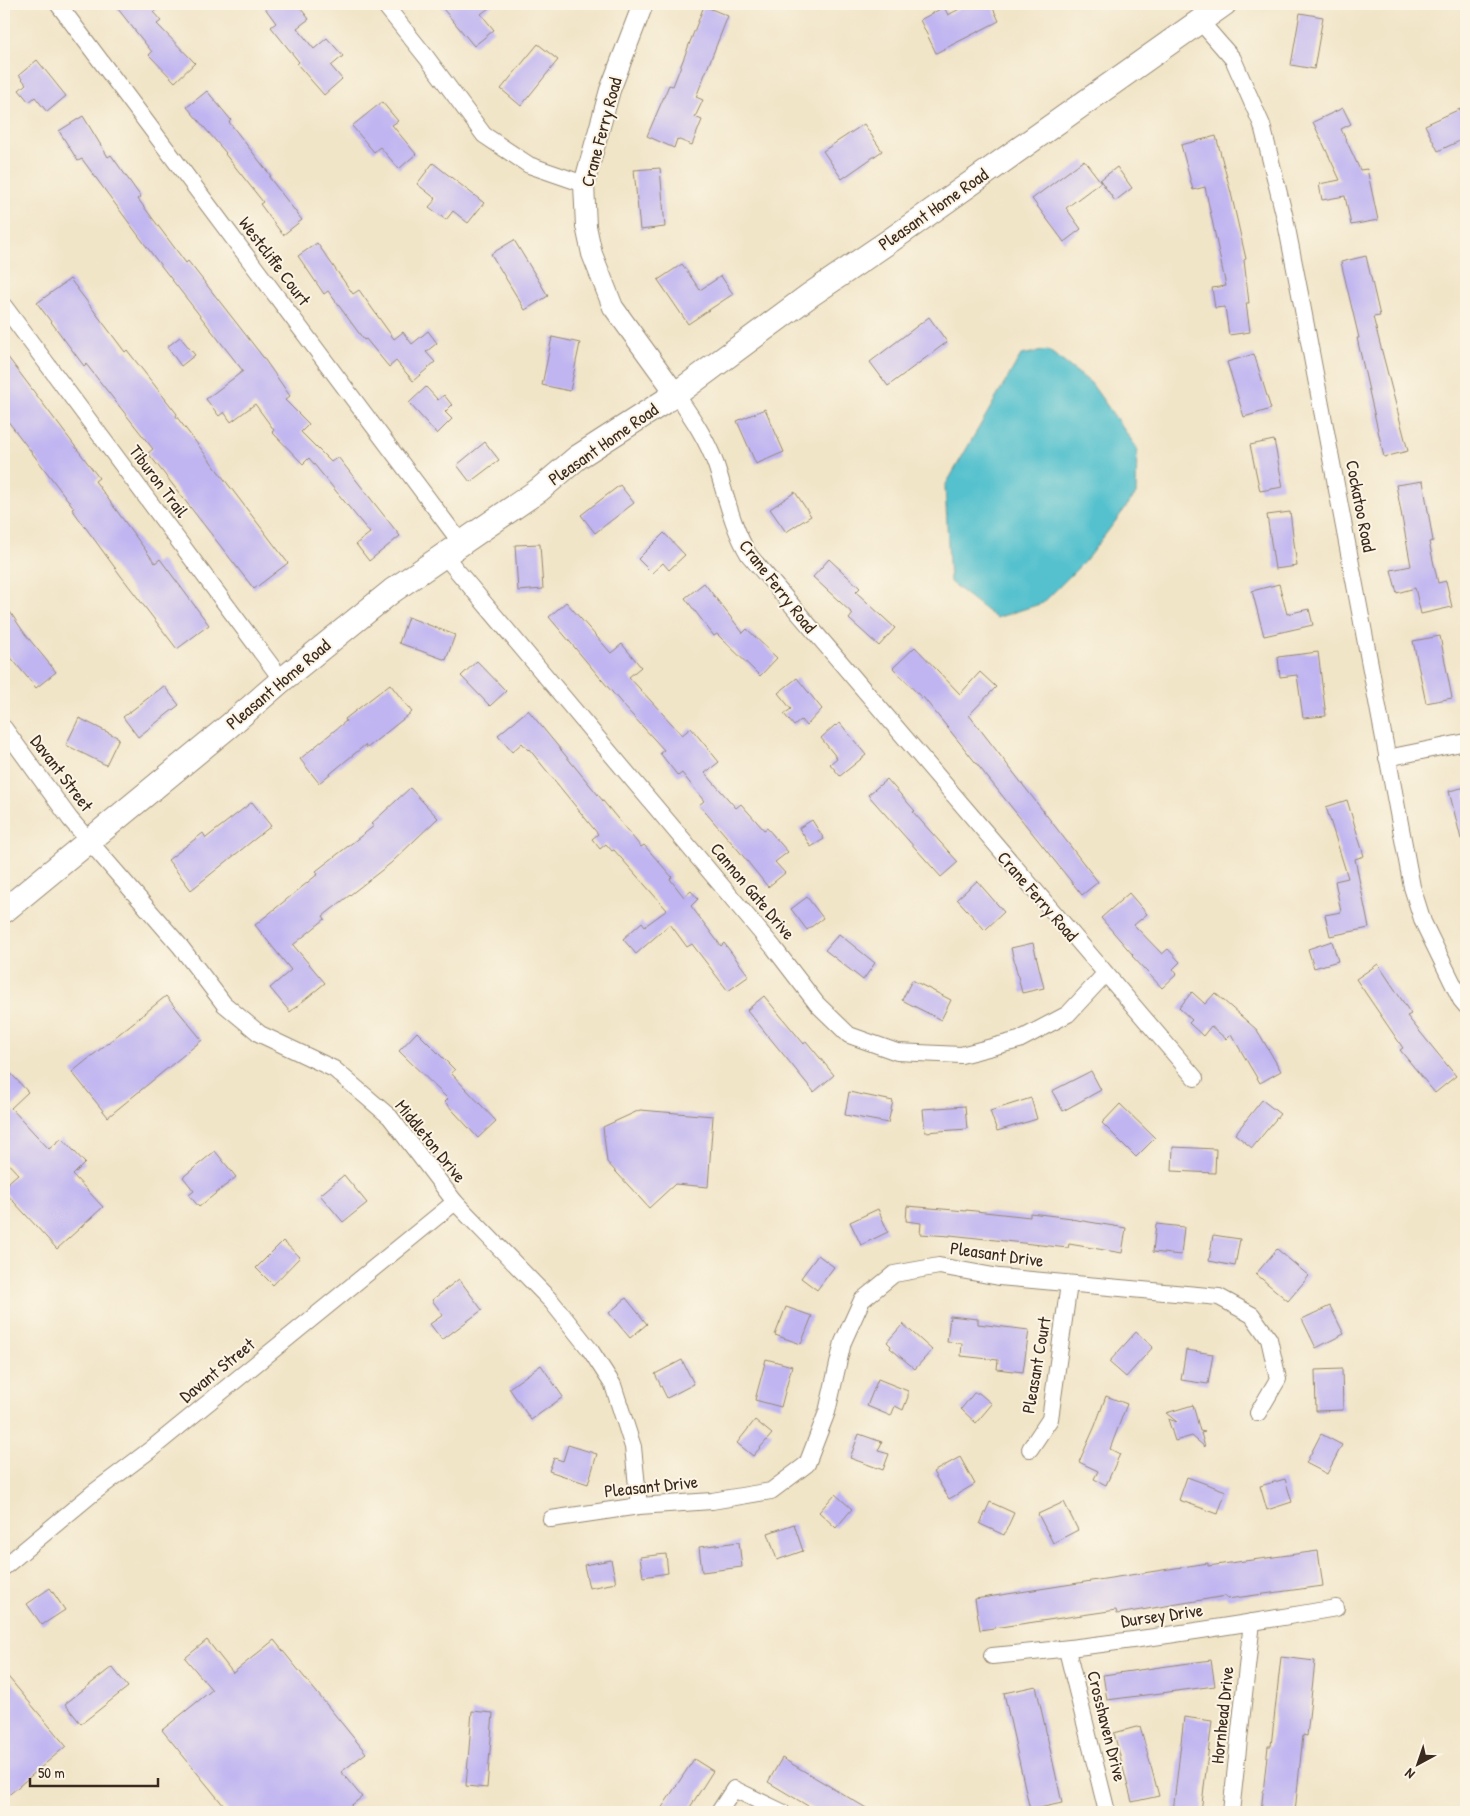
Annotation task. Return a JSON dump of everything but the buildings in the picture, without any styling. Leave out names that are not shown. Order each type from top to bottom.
[{"type":"main road","name":"Pleasant Home Road","points":[[4,911],[392,591],[539,490],[578,457],[676,394],[810,295],[891,240],[1224,4]]},
{"type":"street","name":"Westcliffe Court","points":[[58,4],[452,549]]},
{"type":"street","points":[[384,4],[484,135],[529,165],[584,184]]},
{"type":"street","name":"Crane Ferry Road","points":[[643,4],[610,90],[584,184],[586,226],[592,254],[613,307],[676,394],[702,436],[715,463],[738,537],[749,555],[1195,1078]]},
{"type":"street","name":"Cockatoo Road","points":[[1200,21],[1233,59],[1262,125],[1285,218],[1414,896],[1423,922],[1461,1000],[1466,1006]]},
{"type":"street","name":"Tiburon Trail","points":[[4,306],[282,680]]},
{"type":"street","name":"Cannon Gate Drive","points":[[452,549],[774,948],[817,1004],[849,1035],[897,1052],[961,1055],[1019,1040],[1068,1014],[1105,974]]},
{"type":"street","name":"Davant Street","points":[[4,728],[70,819],[89,840]]},
{"type":"street","points":[[1387,758],[1466,742]]},
{"type":"street","name":"Middleton Drive","points":[[89,840],[180,946],[224,1004],[260,1034],[334,1070],[390,1117],[454,1202],[552,1302],[591,1351],[612,1385],[632,1447],[639,1506]]},
{"type":"street","name":"Davant Street","points":[[4,1567],[454,1202]]},
{"type":"street","name":"Pleasant Drive","points":[[551,1519],[639,1506],[712,1501],[771,1492],[807,1464],[827,1412],[843,1342],[862,1300],[894,1274],[938,1266],[999,1277],[1219,1297],[1252,1315],[1269,1339],[1278,1379],[1258,1413]]},
{"type":"street","name":"Pleasant Court","points":[[1030,1449],[1050,1419],[1069,1284]]},
{"type":"street","name":"Dursey Drive","points":[[992,1656],[1067,1650],[1336,1608]]},
{"type":"street","name":"Hornhead Drive","points":[[1231,1812],[1252,1622]]},
{"type":"street","name":"Crosshaven Drive","points":[[1067,1650],[1107,1812]]},
{"type":"street","points":[[719,1812],[734,1789],[778,1810]]},
{"type":"water","points":[[1048,350],[1091,383],[1137,448],[1136,494],[1086,560],[1043,603],[996,618],[950,582],[945,486],[1021,355]]}]
